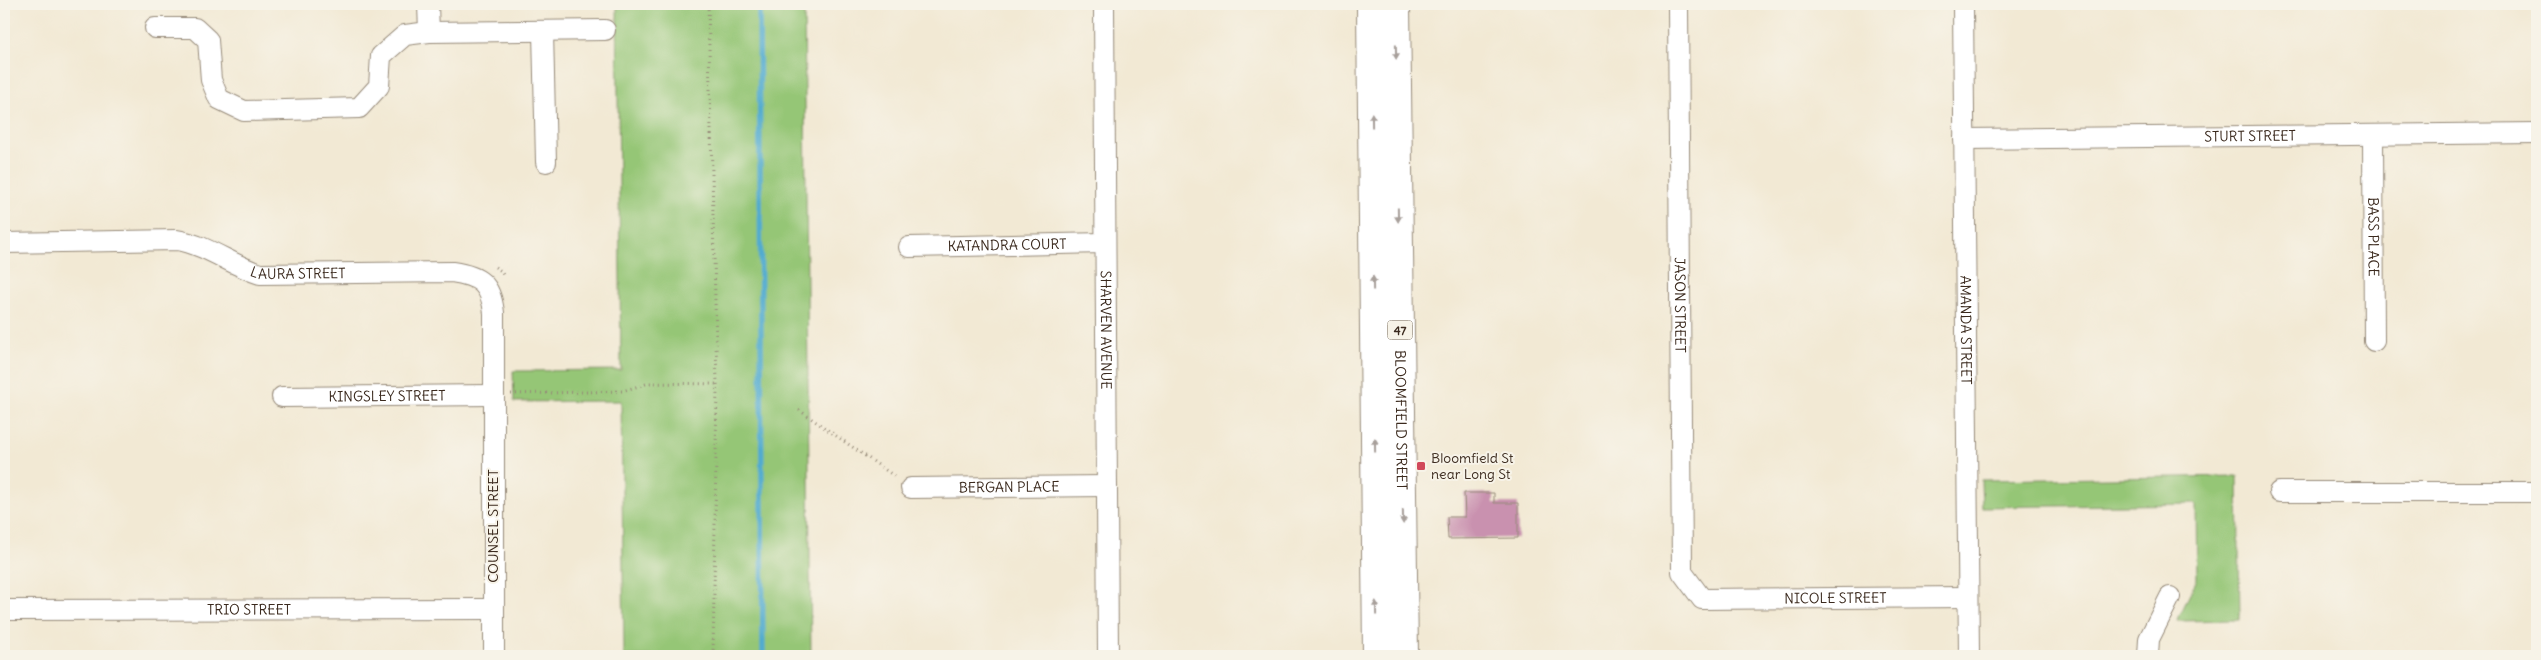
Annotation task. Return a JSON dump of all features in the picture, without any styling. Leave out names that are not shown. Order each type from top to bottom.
[{"type":"highway","name":"BLOOMFIELD STREET","points":[[1371,4],[1377,656]]},
{"type":"highway","name":"BLOOMFIELD STREET","points":[[1396,4],[1404,656]]},
{"type":"street","points":[[428,4],[429,32]]},
{"type":"street","name":"SHARVEN AVENUE","points":[[1104,4],[1108,656]]},
{"type":"street","name":"JASON STREET","points":[[1678,4],[1682,572],[1702,599]]},
{"type":"street","name":"AMANDA STREET","points":[[1963,4],[1969,656]]},
{"type":"street","points":[[155,28],[195,28],[208,40],[211,80],[219,99],[244,111],[359,108],[379,86],[381,56],[406,35],[429,32],[605,30]]},
{"type":"street","points":[[543,31],[546,162]]},
{"type":"street","name":"STURT STREET","points":[[1964,139],[2537,133]]},
{"type":"street","name":"BASS PLACE","points":[[2373,135],[2374,341]]},
{"type":"street","name":"LAURA STREET","points":[[4,243],[177,240],[194,243],[241,268],[260,274],[452,272],[470,274],[485,284],[492,299],[493,395]]},
{"type":"street","name":"KATANDRA COURT","points":[[909,247],[1105,243]]},
{"type":"street","name":"KINGSLEY STREET","points":[[282,397],[493,395]]},
{"type":"street","name":"COUNSEL STREET","points":[[493,395],[494,656]]},
{"type":"street","name":"BERGAN PLACE","points":[[911,488],[1107,486]]},
{"type":"street","points":[[2279,492],[2537,492]]},
{"type":"street","name":"NICOLE STREET","points":[[1702,599],[1968,597]]},
{"type":"street","points":[[2148,656],[2149,639],[2170,597]]},
{"type":"street","name":"TRIO STREET","points":[[4,610],[493,609]]},
{"type":"path","points":[[708,4],[717,384],[713,656]]},
{"type":"path","points":[[493,395],[622,391],[649,383],[717,384]]},
{"type":"path","points":[[799,410],[911,488]]},
{"type":"green space","points":[[617,4],[804,4],[811,656],[624,656],[621,401],[514,402],[513,371],[621,370]]},
{"type":"green space","points":[[2238,476],[2240,620],[2177,621],[2197,579],[2196,504],[1982,507],[1981,480]]},
{"type":"building","points":[[1464,493],[1494,493],[1494,503],[1518,503],[1518,538],[1448,539],[1447,517],[1465,517]]},
{"type":"waterway","points":[[759,4],[763,656]]},
{"type":"place","name":"Bloomfield St near Long St","points":[[1421,466]]}]
